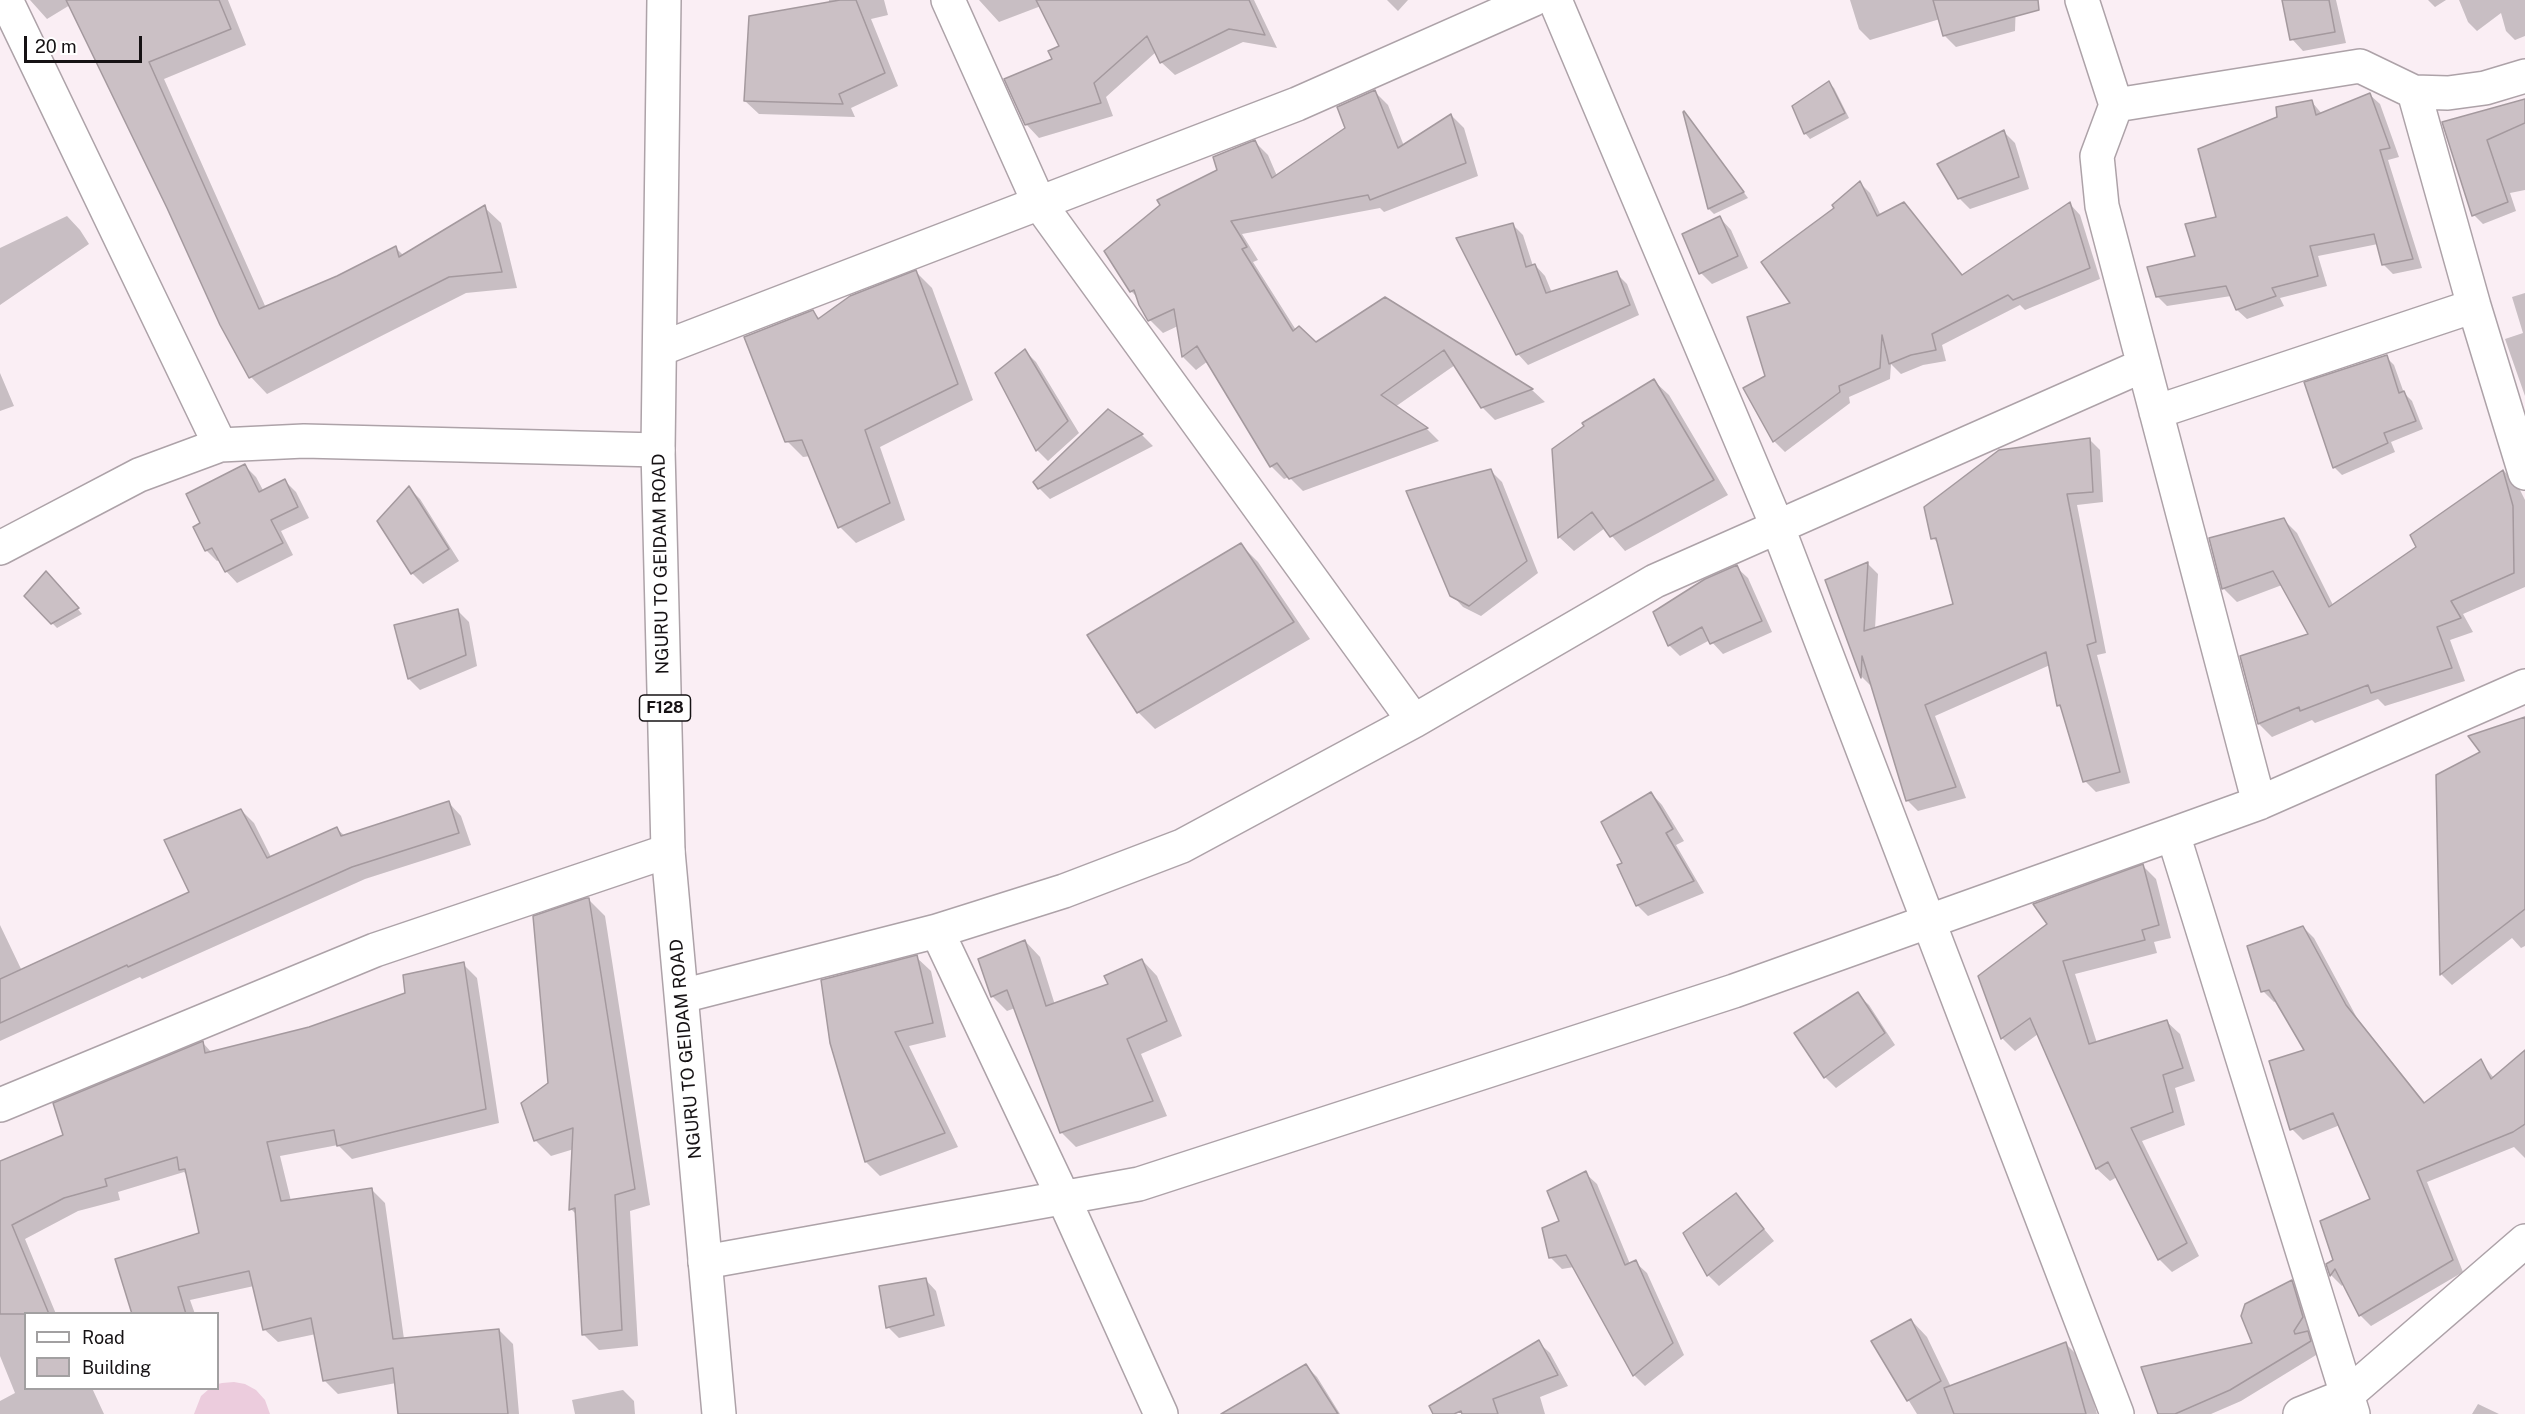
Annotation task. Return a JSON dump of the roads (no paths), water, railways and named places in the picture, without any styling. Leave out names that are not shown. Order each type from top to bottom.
[{"type":"street","points":[[6,0],[220,445]]},
{"type":"street","name":"NGURU TO GEIDAM ROAD","points":[[664,0],[658,450],[668,851],[719,1414]]},
{"type":"street","points":[[948,0],[1039,203],[1414,721]]},
{"type":"street","points":[[660,349],[1297,104],[1532,0]]},
{"type":"street","points":[[1555,0],[1779,528],[2117,1414]]},
{"type":"street","points":[[2082,0],[2116,105],[2097,156],[2102,206],[2259,803]]},
{"type":"street","points":[[2116,105],[2360,66],[2414,92],[2448,93],[2485,88],[2525,76]]},
{"type":"street","points":[[2414,92],[2474,306],[2525,473]]},
{"type":"street","points":[[2156,412],[2474,306]]},
{"type":"street","points":[[682,996],[937,931],[1064,891],[1182,846],[1414,721],[1655,581],[2144,365]]},
{"type":"street","points":[[0,548],[139,475],[220,445],[304,441],[658,450]]},
{"type":"street","points":[[705,1262],[1139,1184],[1734,991],[2173,834],[2259,803],[2525,686]]},
{"type":"street","points":[[2173,834],[2350,1404]]},
{"type":"street","points":[[0,1105],[375,950],[668,851]]},
{"type":"street","points":[[937,931],[1063,1197],[1161,1414]]},
{"type":"street","points":[[2300,1414],[2350,1404],[2525,1241]]}]
